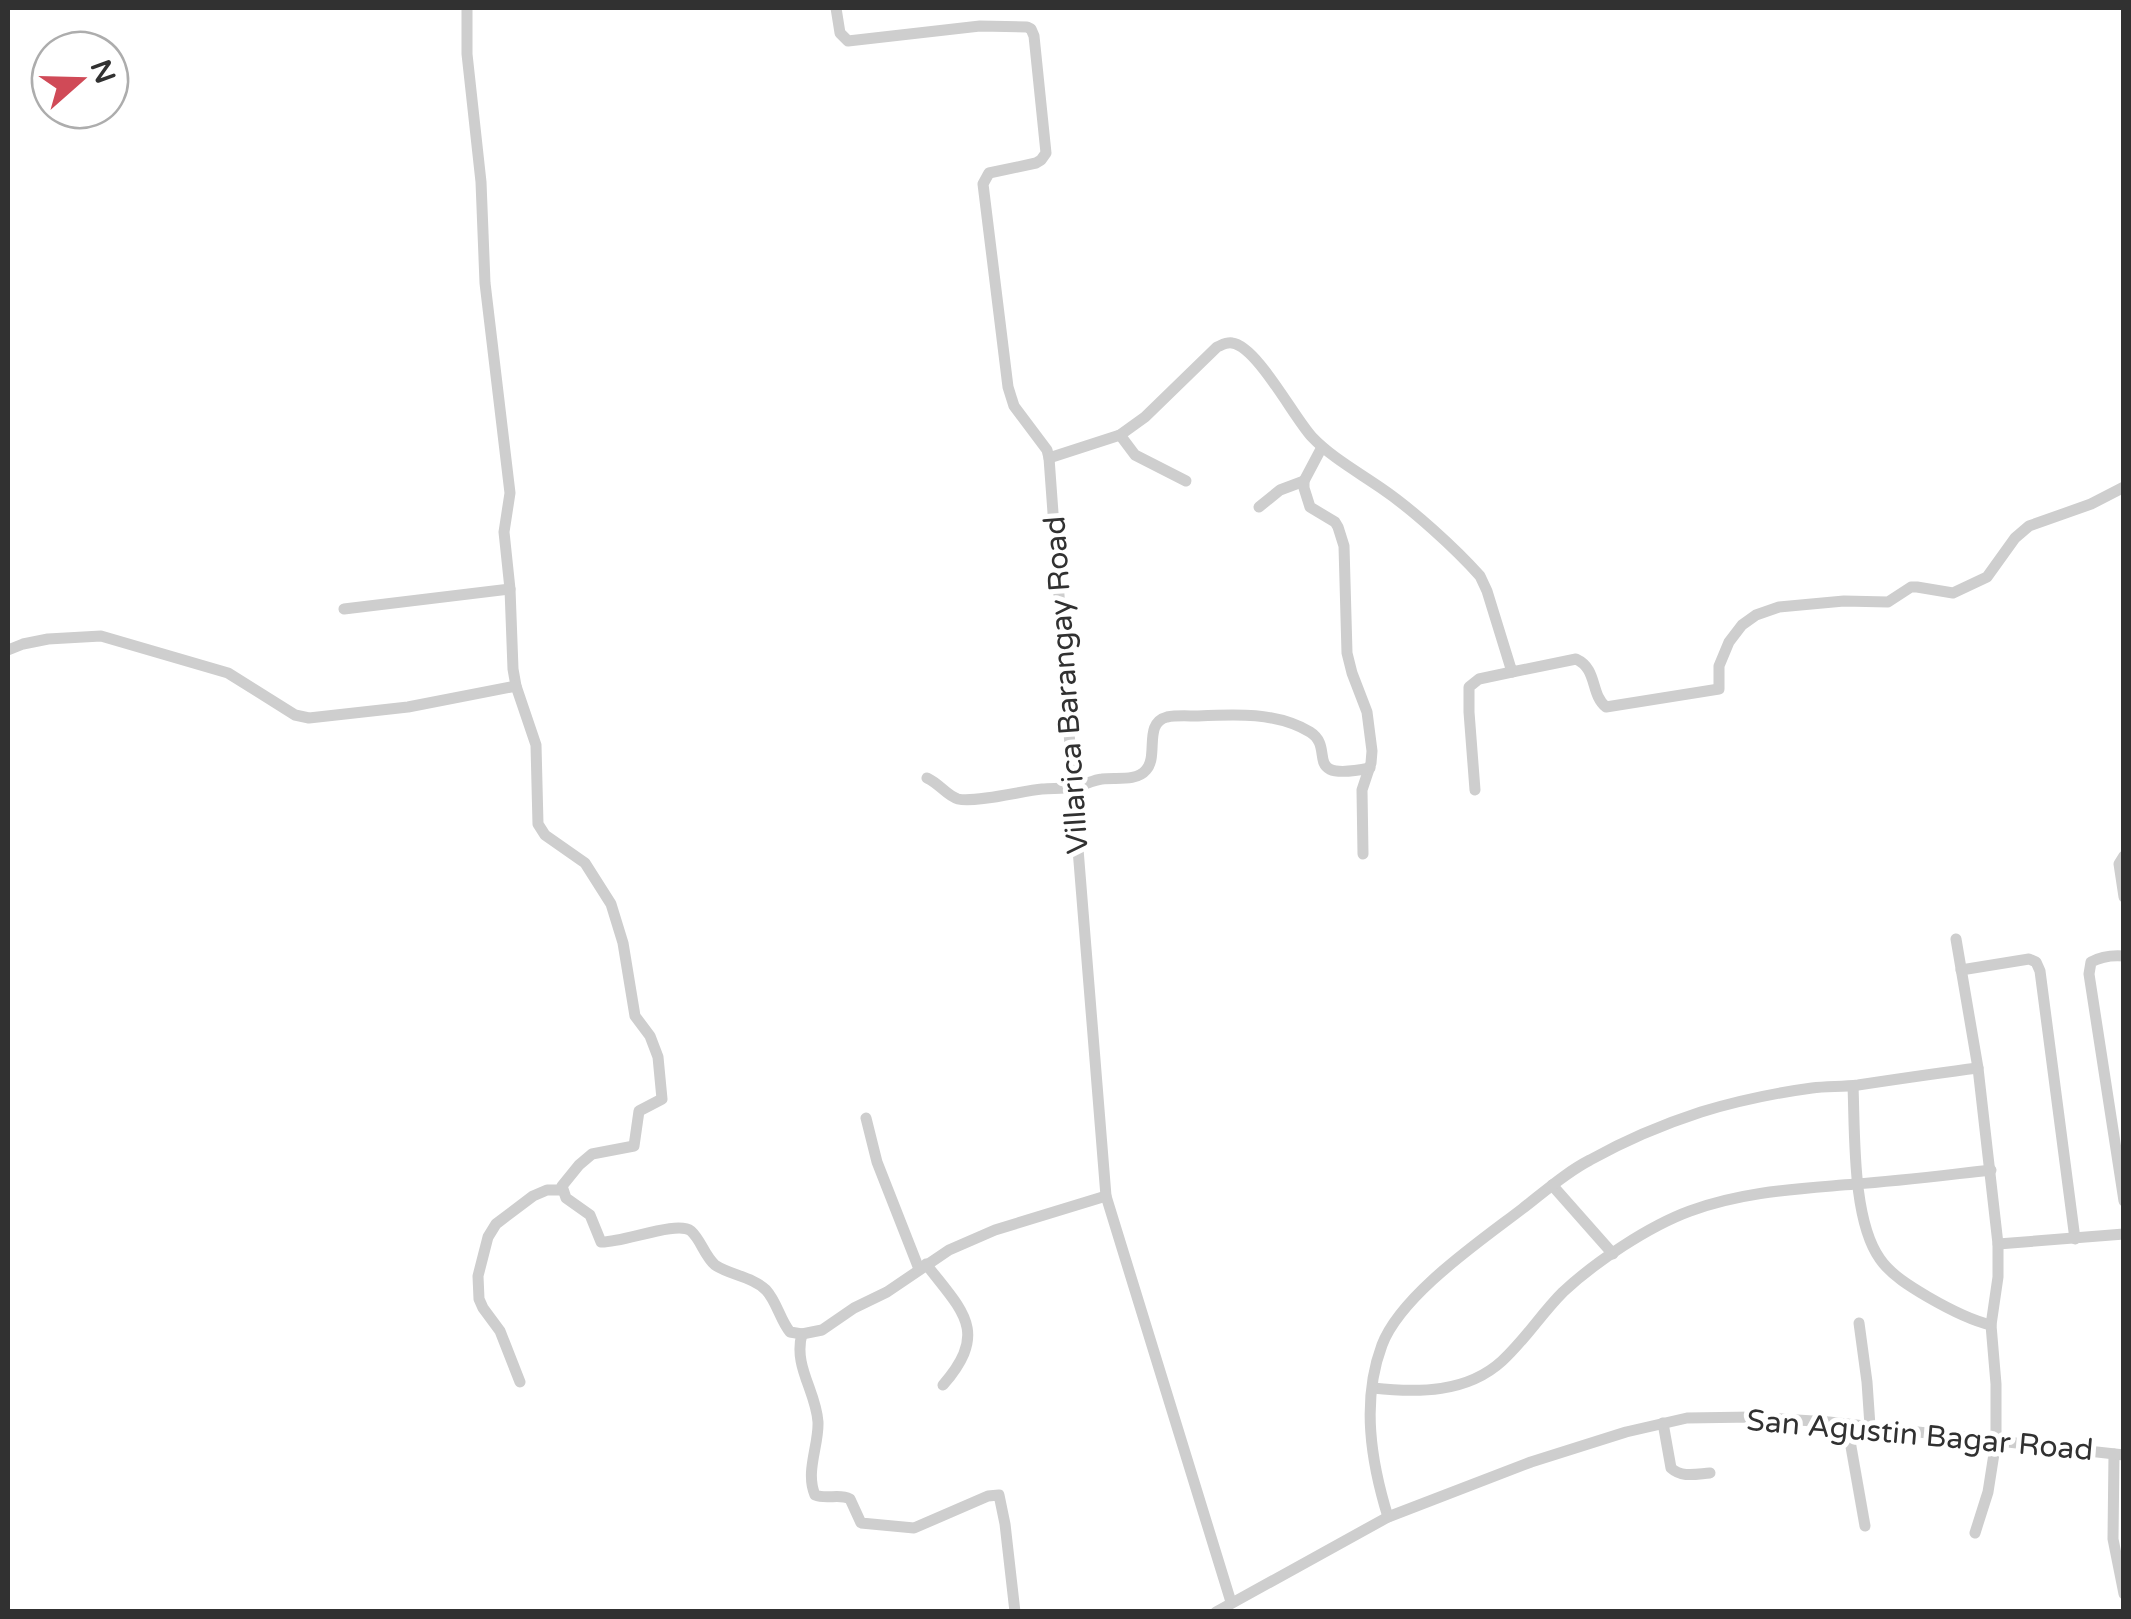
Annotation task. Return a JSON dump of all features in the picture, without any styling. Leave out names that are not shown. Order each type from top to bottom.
[{"type":"street","points":[[467,8],[467,54],[481,182],[485,283],[510,493],[504,532],[513,669],[536,745],[538,824],[545,835],[585,863],[610,904],[623,943],[635,1016],[654,1044],[662,1078],[662,1099],[639,1111],[634,1146],[592,1154],[567,1177],[562,1190],[566,1198],[590,1215],[602,1242],[674,1227],[687,1228],[708,1259],[762,1286],[790,1332],[802,1334],[828,1327],[922,1266],[994,1230],[1106,1196]]},
{"type":"street","name":"Villarica Barangay Road","points":[[836,8],[840,34],[848,42],[980,26],[1027,28],[1036,47],[1046,152],[1036,163],[989,173],[984,184],[1008,387],[1014,406],[1049,458],[1106,1196],[1231,1602]]},
{"type":"street","points":[[1049,458],[1120,435],[1217,347],[1239,345],[1275,384],[1298,420],[1322,447],[1384,490],[1480,576],[1512,672]]},
{"type":"street","points":[[1120,435],[1135,454],[1186,481]]},
{"type":"street","points":[[1322,447],[1304,481],[1310,508],[1334,522],[1344,546],[1347,653],[1367,712],[1372,751],[1362,790],[1362,854]]},
{"type":"street","points":[[1259,506],[1280,490],[1304,481]]},
{"type":"street","points":[[1474,790],[1468,693],[1469,686],[1479,679],[1576,659],[1588,667],[1600,703],[1606,707],[1716,690],[1720,688],[1719,666],[1729,642],[1756,615],[1779,607],[1844,601],[1888,602],[1912,587],[1954,592],[1987,577],[2015,538],[2030,526],[2091,504],[2124,487]]},
{"type":"street","points":[[344,608],[510,588]]},
{"type":"street","points":[[8,650],[48,639],[101,636],[228,673],[294,715],[309,718],[408,707],[516,686]]},
{"type":"street","points":[[927,778],[952,798],[969,800],[1073,788],[1094,780],[1142,774],[1150,762],[1156,724],[1164,718],[1240,714],[1274,718],[1314,735],[1323,762],[1335,772],[1370,768]]},
{"type":"street","points":[[2124,856],[2120,864],[2124,896]]},
{"type":"street","points":[[1956,939],[1978,1068],[1998,1244],[1991,1324],[1996,1441],[1988,1492],[1976,1533]]},
{"type":"street","points":[[2124,956],[2097,959],[2088,974],[2124,1200]]},
{"type":"street","points":[[1961,970],[2029,959],[2036,962],[2040,971],[2075,1239]]},
{"type":"street","points":[[1388,1516],[1369,1423],[1382,1344],[1420,1292],[1552,1186],[1588,1161],[1699,1112],[1795,1091],[1978,1068]]},
{"type":"street","points":[[1853,1086],[1856,1184],[1868,1233],[1879,1258],[1914,1288],[1972,1320],[1991,1324]]},
{"type":"street","points":[[866,1118],[877,1162],[922,1266],[964,1317],[969,1334],[961,1360],[944,1386]]},
{"type":"street","points":[[1373,1388],[1431,1392],[1484,1374],[1510,1352],[1564,1291],[1655,1226],[1691,1210],[1736,1197],[1792,1188],[1991,1170]]},
{"type":"street","points":[[1552,1186],[1613,1254]]},
{"type":"street","points":[[520,1382],[500,1331],[479,1300],[478,1276],[488,1237],[496,1224],[533,1196],[547,1190],[562,1190]]},
{"type":"street","points":[[1998,1244],[2124,1234]]},
{"type":"street","points":[[1858,1323],[1870,1426]]},
{"type":"street","points":[[802,1334],[800,1361],[818,1426],[812,1473],[815,1494],[850,1499],[861,1523],[904,1528],[923,1526],[999,1495],[1006,1524],[1015,1612]]},
{"type":"street","name":"San Agustin Bagar Road","points":[[1216,1612],[1388,1516],[1532,1462],[1626,1432],[1687,1418],[1752,1417],[1846,1424],[2119,1454]]},
{"type":"street","points":[[1662,1423],[1671,1468],[1678,1474],[1710,1473]]},
{"type":"street","points":[[1846,1424],[1865,1526]]},
{"type":"street","points":[[2119,1454],[2114,1539],[2124,1594]]}]
